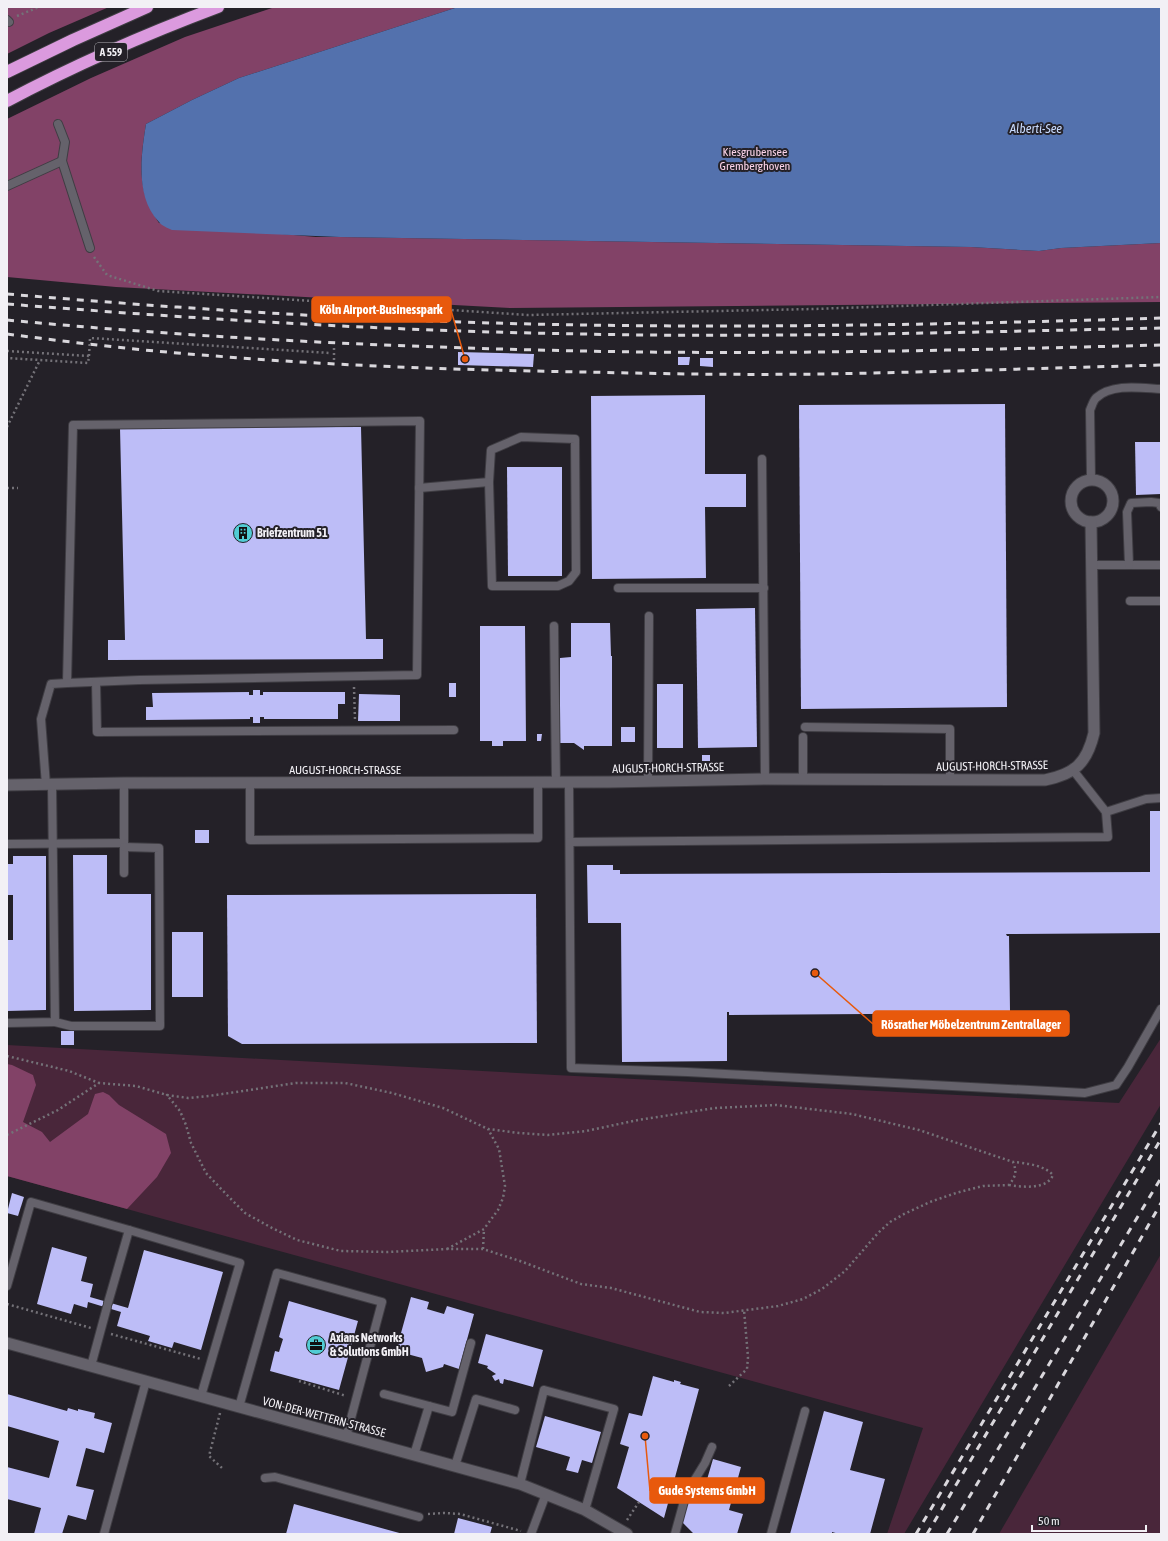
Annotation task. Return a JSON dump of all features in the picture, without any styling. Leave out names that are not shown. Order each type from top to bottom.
[{"type":"highway","name":"A 559","points":[[7,72],[73,40],[147,7]]},
{"type":"highway","name":"A 559","points":[[7,101],[83,64],[178,22],[218,7]]},
{"type":"street","points":[[1091,480],[1104,483],[1109,488],[1113,500],[1109,513],[1098,521],[1091,522],[1084,521],[1074,512],[1071,505],[1071,497],[1073,490],[1078,485],[1084,481],[1091,480]]},
{"type":"street","name":"AUGUST-HORCH-STRASSE","points":[[7,785],[124,783],[569,783],[765,779],[1045,780],[1059,777],[1073,770],[1084,759],[1090,749],[1094,734],[1091,522]]},
{"type":"street","name":"VON-DER-WETTERN-STRASSE","points":[[7,1342],[520,1484],[585,1510],[624,1532]]},
{"type":"lane","points":[[58,124],[65,142],[62,162],[90,248]]},
{"type":"lane","points":[[7,186],[62,162]]},
{"type":"lane","points":[[1091,480],[1090,410],[1095,399],[1104,392],[1118,388],[1161,389]]},
{"type":"lane","points":[[54,1022],[52,843],[41,719],[51,684],[139,680],[416,675],[420,421],[73,425],[67,683]]},
{"type":"lane","points":[[521,437],[575,439],[576,572],[569,581],[558,586],[492,586],[489,482],[491,450],[521,437]]},
{"type":"lane","points":[[762,459],[765,779]]},
{"type":"lane","points":[[419,488],[489,482]]},
{"type":"lane","points":[[1129,565],[1128,507],[1131,503],[1151,502],[1159,504],[1161,507]]},
{"type":"lane","points":[[1092,565],[1161,564]]},
{"type":"lane","points":[[618,588],[764,588]]},
{"type":"lane","points":[[1130,601],[1161,601]]},
{"type":"lane","points":[[648,616],[648,782]]},
{"type":"lane","points":[[554,626],[556,783]]},
{"type":"lane","points":[[96,682],[97,732],[454,730]]},
{"type":"lane","points":[[805,727],[950,729],[950,780]]},
{"type":"lane","points":[[803,737],[803,780]]},
{"type":"lane","points":[[570,842],[1108,837],[1106,812],[1073,770]]},
{"type":"lane","points":[[124,783],[124,874]]},
{"type":"lane","points":[[250,784],[250,840],[538,838],[538,783]]},
{"type":"lane","points":[[569,783],[571,1068],[687,1072],[1085,1093],[1116,1085],[1161,1009]]},
{"type":"lane","points":[[1106,812],[1146,799],[1161,798]]},
{"type":"lane","points":[[7,844],[52,843],[124,845],[159,848],[160,1026],[71,1026],[54,1022],[7,1023]]},
{"type":"lane","points":[[7,1286],[31,1202],[240,1263],[201,1396]]},
{"type":"lane","points":[[91,1366],[129,1230]]},
{"type":"lane","points":[[239,1407],[277,1273],[382,1302],[346,1437]]},
{"type":"lane","points":[[384,1394],[452,1412],[471,1343]]},
{"type":"lane","points":[[104,1534],[146,1381]]},
{"type":"lane","points":[[520,1484],[544,1390],[614,1409],[585,1510]]},
{"type":"lane","points":[[455,1466],[476,1399],[515,1410]]},
{"type":"lane","points":[[414,1455],[429,1406]]},
{"type":"lane","points":[[771,1534],[805,1411]]},
{"type":"lane","points":[[675,1534],[686,1494],[705,1463],[712,1447]]},
{"type":"lane","points":[[265,1478],[275,1477],[419,1516]]},
{"type":"lane","points":[[531,1534],[546,1494]]},
{"type":"path","points":[[8,21],[39,7]]},
{"type":"path","points":[[90,248],[97,262],[107,275],[158,291],[528,314],[821,309],[1161,297]]},
{"type":"path","points":[[7,358],[88,363],[87,356],[90,338],[334,353]]},
{"type":"path","points":[[334,346],[334,360]]},
{"type":"path","points":[[7,350],[87,356]]},
{"type":"path","points":[[7,427],[40,360]]},
{"type":"path","points":[[7,488],[18,488]]},
{"type":"path","points":[[354,677],[355,731]]},
{"type":"path","points":[[7,1056],[69,1071],[99,1083],[136,1086],[167,1095],[188,1098],[296,1083],[345,1084],[392,1094],[443,1108],[488,1129],[548,1135],[586,1131],[638,1120],[715,1108],[776,1105],[852,1114],[919,1130],[1013,1162],[1027,1163],[1050,1172],[1053,1175],[1047,1182],[1039,1185],[1023,1187],[1009,1185],[983,1186],[956,1192],[904,1214],[890,1222],[878,1233],[845,1271],[822,1289],[803,1299],[778,1306],[724,1313],[700,1312],[612,1288],[581,1284],[520,1260],[483,1249],[388,1252],[342,1251],[297,1240],[245,1213],[206,1173],[191,1143],[180,1111],[167,1095]]},
{"type":"path","points":[[7,1135],[58,1110],[99,1083]]},
{"type":"path","points":[[447,1249],[484,1229],[498,1210],[503,1198],[505,1186],[499,1149],[488,1129]]},
{"type":"path","points":[[1009,1185],[1015,1178],[1016,1170],[1013,1162]]},
{"type":"path","points":[[483,1249],[484,1229]]},
{"type":"path","points":[[729,1386],[747,1369],[748,1357],[744,1310]]},
{"type":"path","points":[[299,1381],[356,1399]]},
{"type":"path","points":[[222,1468],[209,1456],[223,1402]]},
{"type":"path","points":[[624,1532],[639,1502]]},
{"type":"path","points":[[419,1516],[444,1513],[460,1514],[510,1528]]},
{"type":"shaded area","points":[[7,7],[109,7],[49,33],[7,54]]},
{"type":"shaded area","points":[[275,7],[458,7],[239,78],[146,124],[141,163],[143,187],[146,199],[159,223],[316,237],[971,247],[1039,251],[1061,248],[1161,243],[1161,302],[510,308],[116,287],[7,277],[7,119],[91,78],[185,37]]},
{"type":"shaded area","points":[[1161,1038],[1161,1104],[904,1534],[887,1534],[923,1428],[7,1176],[7,1045],[555,1075],[1119,1103]]},
{"type":"shaded area","points":[[7,1064],[33,1075],[36,1085],[23,1122],[42,1132],[50,1142],[88,1114],[95,1094],[103,1092],[109,1095],[119,1105],[166,1134],[171,1153],[157,1177],[127,1209],[7,1176]]},
{"type":"shaded area","points":[[1161,1254],[1161,1534],[999,1534]]},
{"type":"water","name":"Alberti-See","points":[[458,7],[1161,7],[1161,243],[1061,248],[1039,251],[971,247],[340,237],[172,230],[160,223],[151,212],[143,188],[142,175],[146,124],[239,78]]},
{"type":"building","points":[[458,352],[534,354],[533,367],[458,365]]},
{"type":"building","points":[[678,357],[690,357],[689,365],[678,365]]},
{"type":"building","points":[[700,358],[713,358],[713,367],[700,366]]},
{"type":"building","points":[[705,395],[705,474],[746,474],[746,507],[705,507],[706,578],[592,579],[591,396]]},
{"type":"building","points":[[1005,404],[1007,707],[801,709],[799,405]]},
{"type":"building","name":"Briefzentrum 51","points":[[361,427],[366,639],[383,639],[383,659],[108,660],[108,640],[125,640],[120,428]]},
{"type":"building","points":[[1135,442],[1161,442],[1161,494],[1136,495]]},
{"type":"building","points":[[507,467],[562,467],[562,576],[508,576]]},
{"type":"building","points":[[755,608],[757,747],[698,748],[696,609]]},
{"type":"building","points":[[571,623],[610,623],[612,656],[612,746],[584,746],[584,750],[574,743],[560,743],[560,658],[571,657]]},
{"type":"building","points":[[480,626],[525,626],[526,741],[503,741],[503,746],[492,746],[492,741],[480,741]]},
{"type":"building","points":[[449,683],[456,683],[456,697],[449,697]]},
{"type":"building","points":[[657,684],[683,684],[683,748],[657,748]]},
{"type":"building","points":[[253,690],[260,690],[260,695],[263,695],[263,692],[345,692],[345,704],[338,704],[338,719],[264,719],[264,717],[260,717],[260,723],[253,723],[253,717],[250,717],[250,719],[146,720],[146,707],[153,707],[152,693],[249,692],[249,695],[253,695]]},
{"type":"building","points":[[359,694],[400,695],[400,721],[358,721]]},
{"type":"building","points":[[621,727],[635,727],[635,742],[621,742]]},
{"type":"building","points":[[537,734],[542,734],[541,741],[537,741]]},
{"type":"building","points":[[702,755],[710,755],[710,761],[702,761]]},
{"type":"building","points":[[1150,811],[1161,811],[1161,933],[1006,934],[1009,936],[1010,1011],[1007,1011],[1007,1013],[729,1015],[729,1012],[727,1012],[727,1061],[622,1062],[621,923],[588,923],[587,865],[613,865],[613,870],[620,870],[620,874],[1150,872]]},
{"type":"building","points":[[195,830],[209,830],[209,843],[195,843]]},
{"type":"building","points":[[73,855],[107,855],[107,894],[151,894],[151,1010],[74,1011]]},
{"type":"building","points":[[13,856],[46,856],[46,1010],[7,1011],[7,940],[13,940],[13,895],[7,895],[7,864],[13,864]]},
{"type":"building","points":[[536,894],[537,1043],[242,1044],[228,1036],[227,895]]},
{"type":"building","points":[[172,932],[203,932],[203,997],[172,997]]},
{"type":"building","points":[[61,1031],[74,1031],[74,1045],[61,1045]]},
{"type":"building","points":[[12,1193],[24,1197],[18,1216],[7,1213]]},
{"type":"building","points":[[52,1247],[87,1257],[81,1281],[93,1284],[90,1297],[128,1308],[144,1250],[223,1272],[201,1350],[174,1342],[172,1348],[148,1341],[150,1336],[117,1326],[121,1312],[88,1302],[87,1308],[74,1304],[71,1314],[37,1304]]},
{"type":"building","points":[[411,1297],[429,1302],[427,1309],[444,1314],[447,1306],[474,1314],[459,1369],[444,1364],[443,1367],[426,1372],[422,1358],[396,1351]]},
{"type":"building","name":"Axians Networks & Solutions GmbH","points":[[289,1301],[358,1321],[339,1390],[270,1371],[275,1351],[279,1352],[283,1339],[279,1337]]},
{"type":"building","points":[[486,1334],[543,1350],[533,1387],[504,1379],[503,1384],[500,1383],[499,1379],[495,1381],[492,1376],[496,1374],[487,1368],[488,1366],[478,1363]]},
{"type":"building","points":[[653,1376],[674,1382],[674,1380],[681,1382],[680,1384],[699,1389],[664,1518],[617,1488],[629,1447],[620,1444],[629,1413],[642,1416]]},
{"type":"building","points":[[7,1394],[67,1411],[68,1408],[95,1413],[94,1418],[112,1423],[104,1453],[86,1448],[76,1486],[94,1490],[86,1520],[68,1515],[62,1534],[34,1534],[41,1508],[7,1499],[7,1467],[49,1478],[59,1441],[7,1426]]},
{"type":"building","points":[[824,1411],[863,1422],[850,1470],[885,1479],[870,1534],[839,1534],[832,1532],[832,1534],[790,1534]]},
{"type":"building","points":[[545,1416],[601,1432],[592,1463],[582,1460],[578,1473],[566,1470],[570,1457],[536,1447]]},
{"type":"building","points":[[713,1459],[741,1467],[729,1510],[743,1514],[737,1534],[694,1534],[682,1522],[689,1496],[701,1500]]},
{"type":"building","points":[[294,1504],[403,1534],[286,1534]]},
{"type":"building","points":[[458,1518],[492,1527],[490,1534],[454,1534]]},
{"type":"railway","points":[[7,294],[150,305],[365,318],[581,325],[871,325],[1161,318]]},
{"type":"railway","points":[[7,304],[294,324],[581,334],[798,335],[1161,328]]},
{"type":"railway","points":[[7,320],[150,332],[294,341],[581,351],[798,352],[1161,345]]},
{"type":"railway","points":[[7,334],[85,344],[189,354],[354,365],[493,370],[675,374],[794,374],[1161,365]]},
{"type":"railway","points":[[916,1534],[1161,1123]]},
{"type":"railway","points":[[927,1534],[1161,1139]]},
{"type":"railway","points":[[947,1534],[1161,1178]]},
{"type":"railway","points":[[973,1534],[1161,1203]]},
{"type":"place","name":"Köln Airport-Businesspark","points":[[465,359]]},
{"type":"place","name":"Briefzentrum 51","points":[[243,533]]},
{"type":"place","name":"Rösrather Möbelzentrum Zentrallager","points":[[815,973]]},
{"type":"place","name":"Axians Networks & Solutions GmbH","points":[[316,1345]]},
{"type":"place","name":"Gude Systems GmbH","points":[[645,1436]]},
{"type":"park label","name":"Kiesgrubensee Gremberghoven","points":[[755,159]]}]
